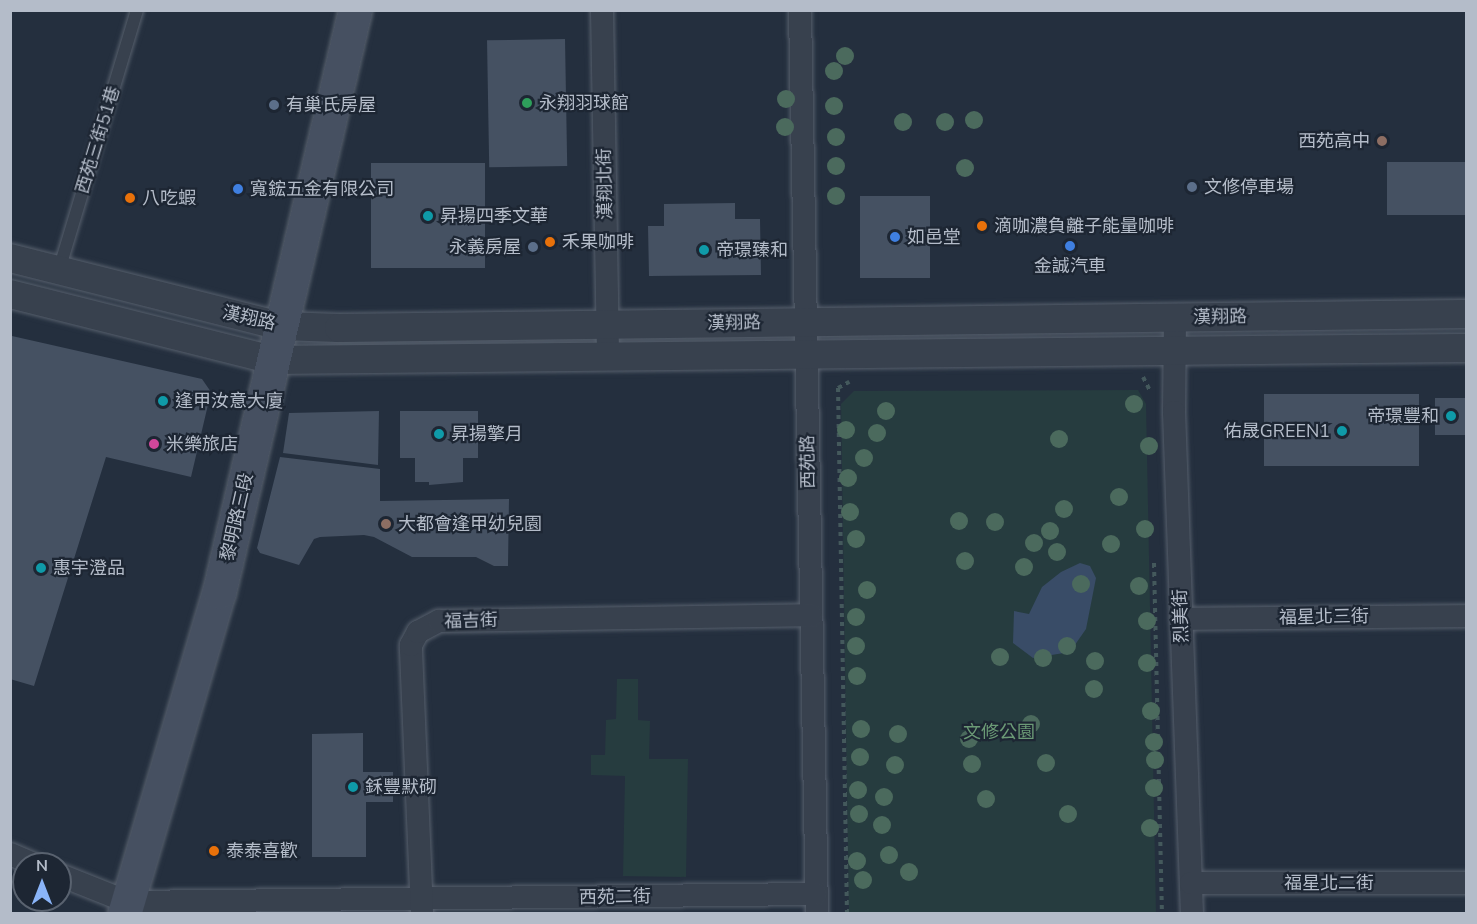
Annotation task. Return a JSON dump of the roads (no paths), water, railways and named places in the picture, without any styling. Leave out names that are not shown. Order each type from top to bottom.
[{"type":"main road","name":"黎明路三段","points":[[126,908],[219,592],[355,10]]},
{"type":"street","name":"漢翔北街","points":[[602,10],[608,358]]},
{"type":"street","name":"西苑路","points":[[800,10],[816,904]]},
{"type":"street","name":"漢翔路","points":[[10,258],[281,326],[1467,314]]},
{"type":"street","name":"漢翔路","points":[[10,294],[272,360],[1467,348]]},
{"type":"street","name":"烈美街","points":[[1175,318],[1173,351],[1192,914]]},
{"type":"street","name":"福吉街","points":[[422,907],[411,645],[418,632],[439,621],[811,615]]},
{"type":"street","name":"福星北三街","points":[[1181,619],[1467,616]]},
{"type":"street","name":"西苑二街","points":[[72,880],[126,908],[816,904]]},
{"type":"street","name":"福星北二街","points":[[1191,883],[1467,883]]},
{"type":"lane","name":"西苑三街51巷","points":[[59,270],[137,10]]},
{"type":"water","points":[[1080,563],[1090,566],[1096,578],[1086,629],[1070,652],[1033,658],[1013,643],[1014,611],[1029,614],[1042,587],[1061,572]]},
{"type":"place","name":"永翔羽球館","points":[[527,103]]},
{"type":"place","name":"有巢氏房屋","points":[[274,105]]},
{"type":"place","name":"西苑高中","points":[[1382,141]]},
{"type":"place","name":"文修停車場","points":[[1192,187]]},
{"type":"place","name":"寬鋐五金有限公司","points":[[238,189]]},
{"type":"place","name":"八吃蝦","points":[[130,198]]},
{"type":"place","name":"昇揚四季文華","points":[[428,216]]},
{"type":"place","name":"滴咖濃負離子能量咖啡","points":[[982,226]]},
{"type":"place","name":"如邑堂","points":[[895,237]]},
{"type":"place","name":"禾果咖啡","points":[[550,242]]},
{"type":"place","name":"金誠汽車","points":[[1070,246]]},
{"type":"place","name":"永義房屋","points":[[533,247]]},
{"type":"place","name":"帝璟臻和","points":[[704,250]]},
{"type":"place","name":"逢甲汝意大廈","points":[[163,401]]},
{"type":"place","name":"帝璟豐和","points":[[1451,416]]},
{"type":"place","name":"佑晟GREEN1","points":[[1342,431]]},
{"type":"place","name":"昇揚擎月","points":[[439,434]]},
{"type":"place","name":"米樂旅店","points":[[154,444]]},
{"type":"place","name":"大都會逢甲幼兒園","points":[[386,524]]},
{"type":"place","name":"惠宇澄品","points":[[41,568]]},
{"type":"place","name":"鉌豐默砌","points":[[353,787]]},
{"type":"place","name":"泰泰喜歡","points":[[214,851]]},
{"type":"park label","name":"文修公園","points":[[999,732]]}]
